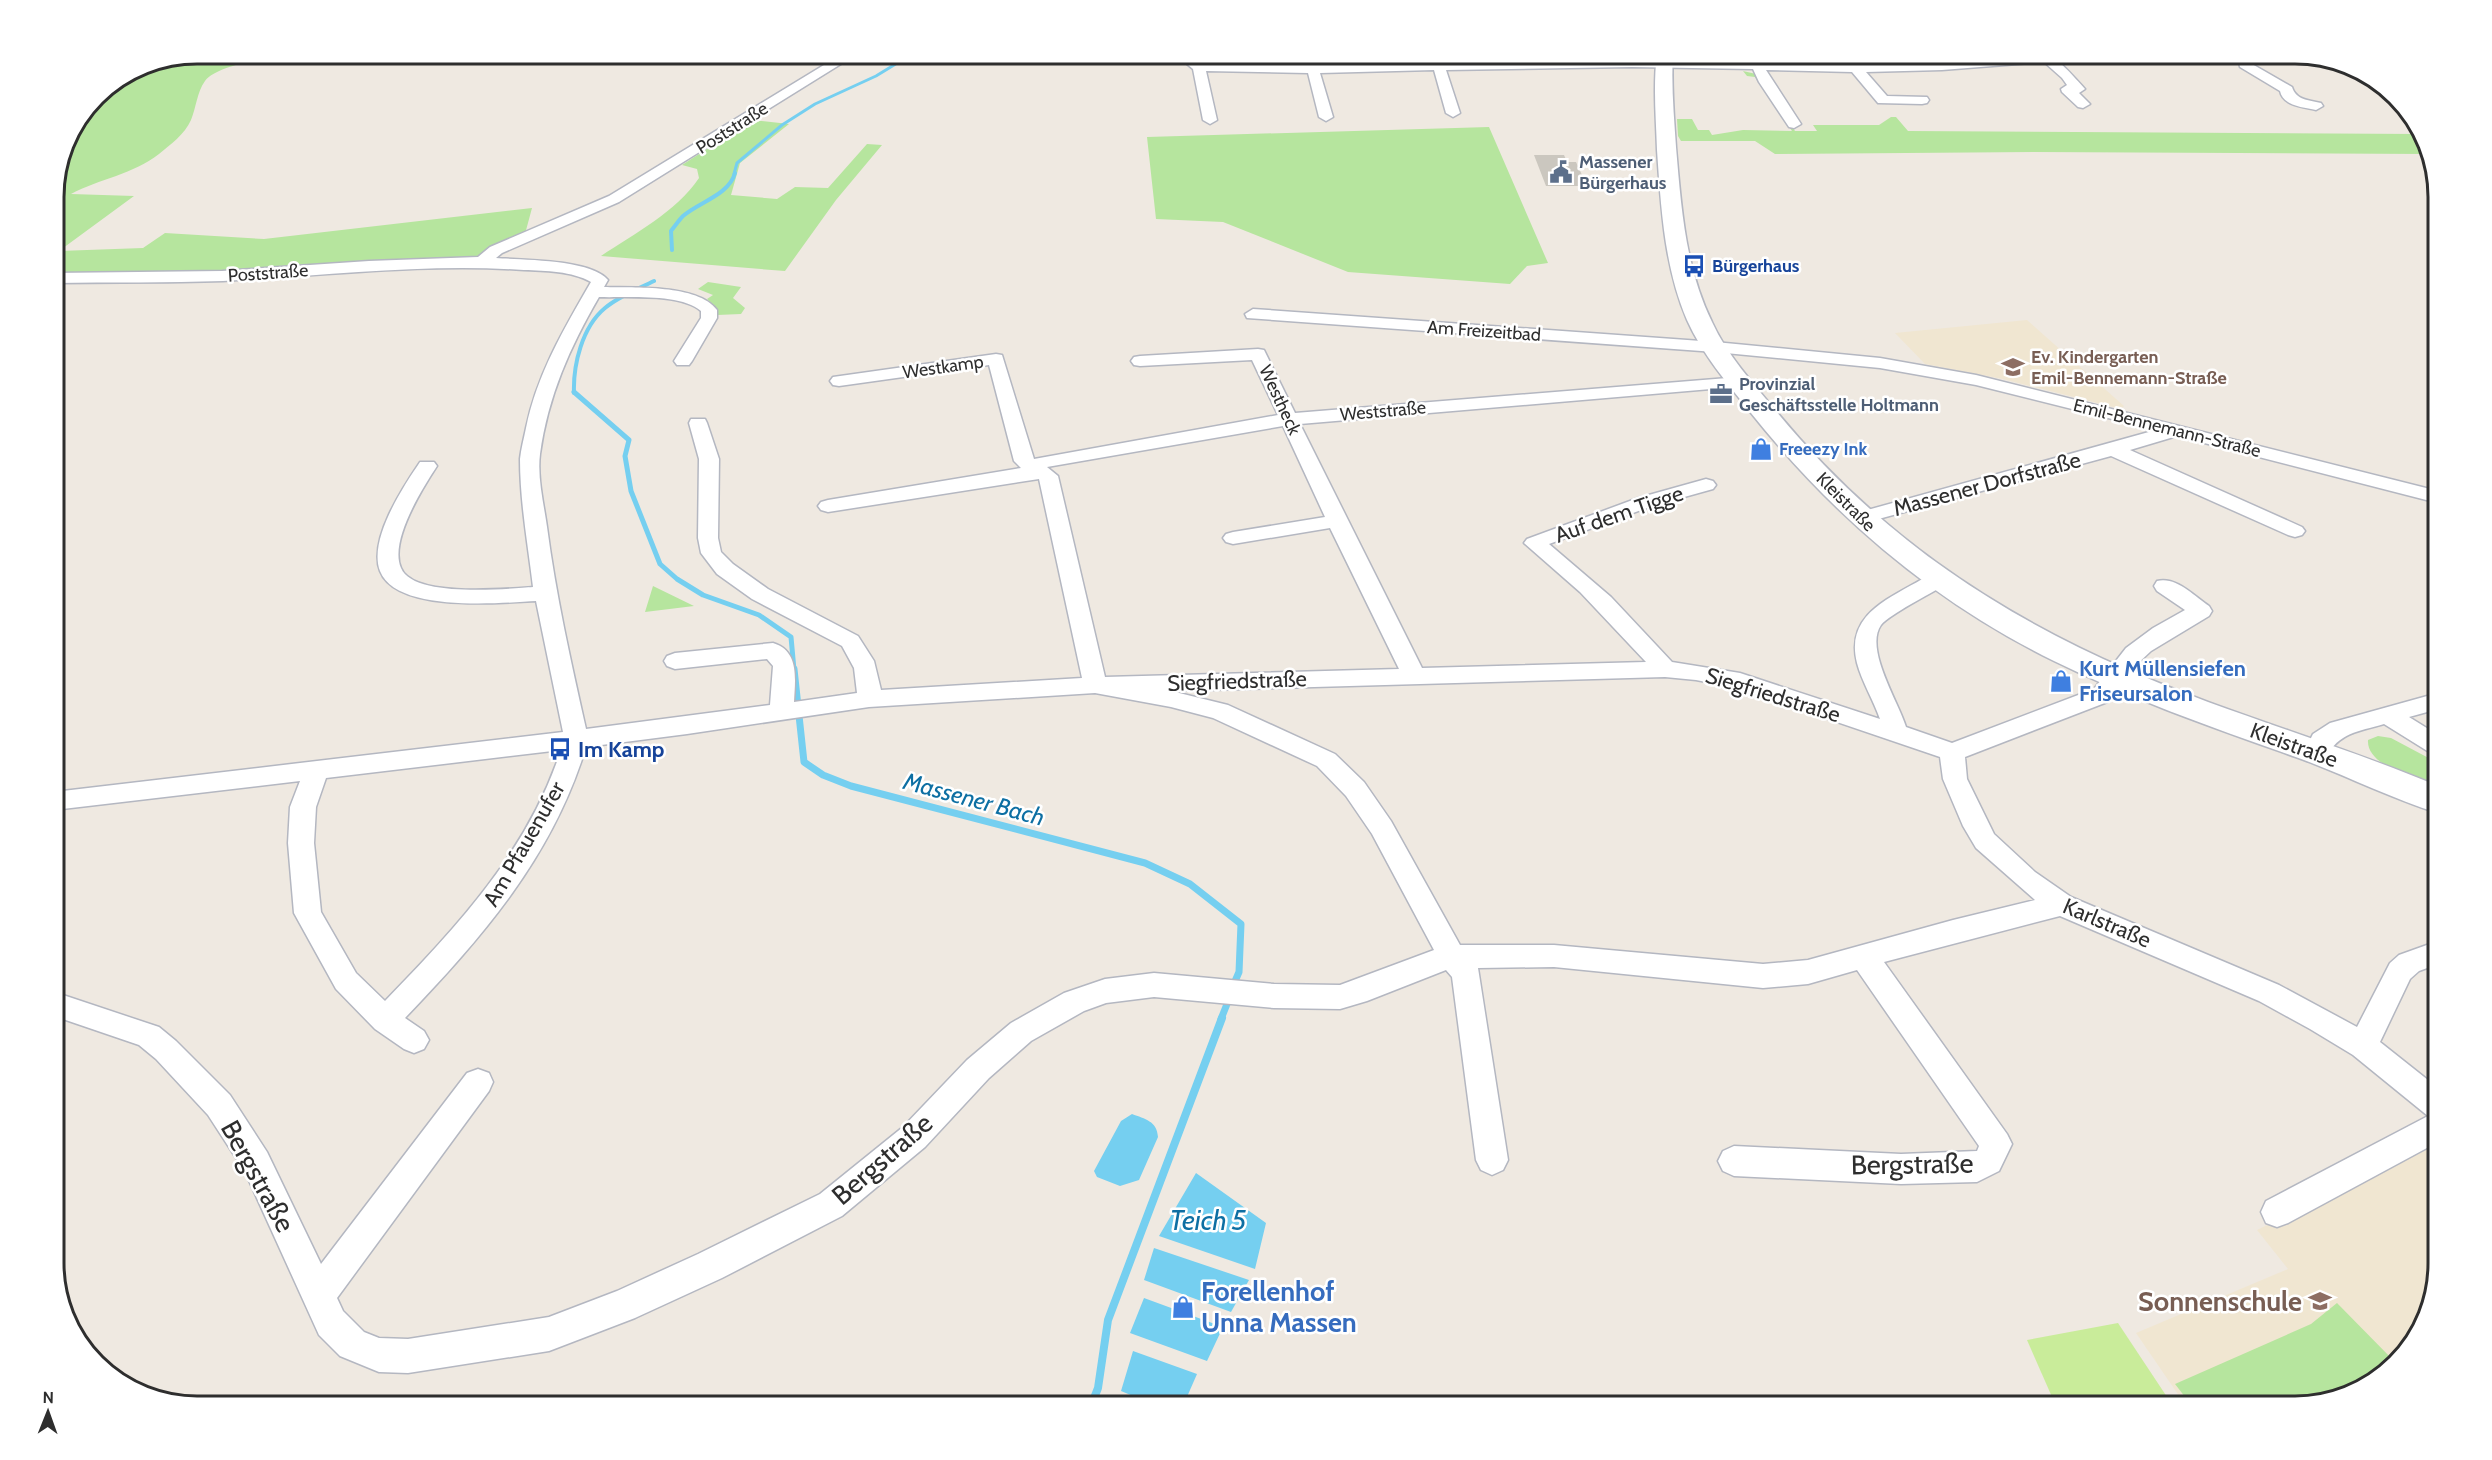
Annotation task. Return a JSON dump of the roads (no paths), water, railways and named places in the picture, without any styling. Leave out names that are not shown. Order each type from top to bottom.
[{"type":"main road","name":"Kleistraße","points":[[1664,64],[1673,234],[1683,277],[1695,313],[1715,347],[1785,439],[1860,518],[1887,543],[1937,580],[2018,629],[2117,678],[2213,716],[2316,752],[2428,797]]},
{"type":"street","points":[[1196,65],[1199,67],[1314,69],[1473,64]]},
{"type":"street","points":[[1689,64],[1856,68],[1882,64]]},
{"type":"street","points":[[1787,64],[1789,68]]},
{"type":"street","points":[[2051,64],[2069,77],[2068,80],[2079,89],[2067,89],[2083,104]]},
{"type":"street","points":[[2244,64],[2259,75],[2269,77],[2287,90],[2286,94],[2296,102],[2316,106]]},
{"type":"street","name":"Poststraße","points":[[482,262],[496,250],[615,199],[834,65]]},
{"type":"street","points":[[1199,67],[1210,120]]},
{"type":"street","points":[[1439,67],[1453,113]]},
{"type":"street","points":[[1758,67],[1765,82],[1794,124]]},
{"type":"street","points":[[1856,68],[1883,100],[1922,100]]},
{"type":"street","points":[[1314,69],[1326,117]]},
{"type":"street","name":"Poststraße","points":[[65,278],[222,276],[369,266],[482,262],[552,267],[595,284]]},
{"type":"street","points":[[576,739],[545,593],[533,501],[530,457],[540,406],[562,347],[595,284],[629,294],[690,298],[708,307],[709,318],[683,361]]},
{"type":"street","name":"Am Freizeitbad","points":[[1253,314],[1715,347]]},
{"type":"street","name":"Emil-Bennemann-Straße","points":[[1715,347],[1880,363],[1965,378],[2427,494]]},
{"type":"street","name":"Westheck","points":[[1140,361],[1258,354],[1336,521],[1415,677]]},
{"type":"street","name":"Westkamp","points":[[839,381],[996,359],[1024,461],[1048,476],[1095,685]]},
{"type":"street","name":"Weststraße","points":[[1034,468],[1078,455],[1290,419],[1740,382]]},
{"type":"street","points":[[65,800],[687,726],[869,699],[870,678],[850,641],[760,594],[725,569],[711,553],[708,538],[709,459],[698,423]]},
{"type":"street","name":"Massener Dorfstraße","points":[[1860,518],[1945,493],[2113,450],[2176,430]]},
{"type":"street","points":[[2113,450],[2295,531]]},
{"type":"street","points":[[427,466],[400,513],[391,541],[388,561],[391,572],[397,580],[409,587],[426,592],[453,595],[501,596],[545,593]]},
{"type":"street","points":[[828,506],[1034,468]]},
{"type":"street","name":"Auf dem Tigge","points":[[1665,669],[1606,603],[1569,568],[1534,543],[1645,502],[1706,485]]},
{"type":"street","points":[[1233,538],[1336,521]]},
{"type":"street","points":[[1896,734],[1888,709],[1870,672],[1865,636],[1874,619],[1937,580]]},
{"type":"street","points":[[1953,752],[2102,695],[2112,687],[2128,660],[2157,636],[2201,611],[2165,586]]},
{"type":"street","points":[[675,661],[773,651],[784,665],[786,711]]},
{"type":"street","name":"Siegfriedstraße","points":[[869,699],[1095,685],[1665,669],[1704,673],[1740,681],[1953,752]]},
{"type":"street","points":[[1095,685],[1220,711],[1326,760],[1355,789],[1382,828],[1452,957],[1466,973],[1492,1160]]},
{"type":"street","points":[[2316,752],[2322,740],[2338,729],[2427,704]]},
{"type":"street","points":[[2388,716],[2428,740]]},
{"type":"street","name":"Am Pfauenufer","points":[[385,1020],[477,922],[514,870],[541,823],[571,760],[576,739]]},
{"type":"street","name":"Karlstraße","points":[[1953,752],[1952,765],[1955,779],[1985,841],[2026,879],[2061,905],[2269,993],[2363,1046],[2428,1098]]},
{"type":"street","points":[[316,770],[303,807],[301,843],[308,913],[346,981],[385,1020],[414,1040]]},
{"type":"street","name":"Bergstraße","points":[[65,1008],[149,1036],[166,1050],[219,1105],[256,1162],[331,1323],[352,1344],[379,1355],[408,1356],[549,1334],[623,1306],[710,1266],[831,1205],[914,1137],[978,1069],[1021,1032],[1074,1002],[1105,991],[1154,985],[1216,989],[1250,994],[1340,997],[1357,993],[1433,962],[1452,957],[1562,956],[1763,976],[1808,972],[1865,958],[1953,931],[2061,905]]},
{"type":"street","points":[[2363,1046],[2400,971],[2409,963],[2428,954]]},
{"type":"street","name":"Bergstraße","points":[[1734,1161],[1799,1162],[1900,1169],[1977,1167],[1988,1161],[1996,1144],[1865,958]]},
{"type":"street","points":[[317,1297],[478,1082]]},
{"type":"street","points":[[2277,1212],[2428,1131]]},
{"type":"water","points":[[1132,1114],[1153,1124],[1158,1137],[1139,1180],[1120,1186],[1097,1177],[1094,1171],[1121,1121]]},
{"type":"water","name":"Teich 5","points":[[1196,1173],[1266,1223],[1255,1269],[1159,1236]]},
{"type":"water","points":[[1154,1248],[1249,1280],[1231,1312],[1144,1280]]},
{"type":"water","points":[[1144,1298],[1223,1327],[1207,1361],[1130,1333]]},
{"type":"water","points":[[1133,1351],[1197,1374],[1187,1396],[1133,1396],[1121,1391]]},
{"type":"waterway","name":"Massener Bach","points":[[734,174],[737,163],[782,125],[815,104],[876,76],[895,65]]},
{"type":"waterway","name":"Massener Bach","points":[[672,250],[671,231],[680,219],[720,193],[732,181],[735,173]]},
{"type":"waterway","name":"Massener Bach","points":[[574,392],[577,359],[590,325],[605,308],[616,300],[654,281]]},
{"type":"waterway","name":"Massener Bach","points":[[574,392],[629,440],[625,456],[631,491],[660,564],[677,579],[703,595],[759,615],[791,637],[794,670]]},
{"type":"waterway","name":"Massener Bach","points":[[794,669],[804,762],[823,775],[851,786],[1145,863],[1190,884],[1241,924],[1239,972],[1233,986]]},
{"type":"waterway","name":"Massener Bach","points":[[1221,1019],[1229,999]]},
{"type":"waterway","name":"Massener Bach","points":[[1095,1396],[1108,1320],[1222,1018]]},
{"type":"place","name":"Massener Bürgerhaus","points":[[1561,172]]},
{"type":"place","name":"Bürgerhaus","points":[[1694,266]]},
{"type":"place","name":"Ev. Kindergarten Emil-Bennemann-Straße","points":[[2013,367]]},
{"type":"place","name":"Provinzial Geschäftsstelle Holtmann","points":[[1721,394]]},
{"type":"place","name":"Freeezy Ink","points":[[1761,449]]},
{"type":"place","name":"Kurt Müllensiefen Friseursalon","points":[[2061,681]]},
{"type":"place","name":"Im Kamp","points":[[560,749]]},
{"type":"place","name":"Sonnenschule","points":[[2320,1301]]},
{"type":"place","name":"Forellenhof Unna Massen","points":[[1183,1307]]}]
